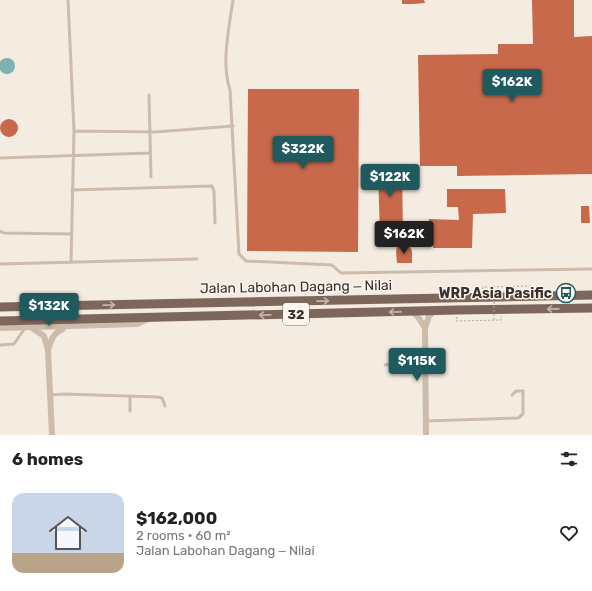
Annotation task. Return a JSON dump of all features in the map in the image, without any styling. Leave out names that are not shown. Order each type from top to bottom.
[{"type":"main road","name":"Jalan Labohan Dagang ‒ Nilai","points":[[0,307],[592,295]]},
{"type":"main road","name":"Jalan Labohan Dagang ‒ Nilai","points":[[0,321],[592,308]]},
{"type":"street","points":[[426,435],[425,328],[429,316],[435,311]]},
{"type":"street","points":[[412,312],[418,317],[425,328]]},
{"type":"street","points":[[0,328],[137,324],[153,317]]},
{"type":"street","points":[[48,350],[52,337],[56,332],[67,327]]},
{"type":"street","points":[[28,328],[44,336],[48,350],[52,435]]},
{"type":"lane","points":[[68,0],[74,132],[71,262]]},
{"type":"lane","points":[[232,0],[226,46],[227,81],[230,90],[239,254],[246,261],[332,266],[341,273],[592,269]]},
{"type":"lane","points":[[149,95],[151,177]]},
{"type":"lane","points":[[74,132],[150,132],[232,126]]},
{"type":"lane","points":[[0,158],[150,153]]},
{"type":"lane","points":[[72,190],[212,186],[214,191],[215,223]]},
{"type":"lane","points":[[0,231],[4,233],[72,234]]},
{"type":"lane","points":[[0,264],[197,259]]},
{"type":"lane","points":[[0,345],[14,344],[28,328]]},
{"type":"lane","points":[[385,365],[426,358]]},
{"type":"lane","points":[[426,421],[518,418],[523,414],[523,391],[516,391],[512,394]]},
{"type":"lane","points":[[50,395],[64,394],[158,397],[162,398],[165,406]]},
{"type":"lane","points":[[130,396],[130,411]]},
{"type":"path","points":[[494,320],[494,286],[532,286]]},
{"type":"path","points":[[456,321],[501,320],[501,315]]},
{"type":"water","points":[[7,58],[14,63],[15,66],[10,73],[7,74],[0,69],[-1,66],[4,59]]},
{"type":"building","points":[[402,0],[424,0],[425,3],[402,4]]},
{"type":"building","points":[[532,0],[574,0],[574,37],[592,36],[592,174],[457,176],[457,166],[420,166],[418,55],[498,54],[498,44],[533,44]]},
{"type":"building","points":[[248,89],[359,89],[358,252],[247,251]]},
{"type":"building","points":[[5,119],[13,119],[18,124],[16,135],[13,137],[5,137],[0,132],[0,124]]},
{"type":"building","points":[[402,165],[403,233],[380,233],[378,175],[369,175],[369,166]]},
{"type":"building","points":[[447,189],[505,189],[506,213],[473,214],[472,248],[433,248],[433,237],[426,237],[429,219],[459,220],[458,207],[447,207]]},
{"type":"building","points":[[581,206],[589,206],[590,223],[581,223]]},
{"type":"building","points":[[397,247],[410,247],[412,251],[412,263],[397,263]]},
{"type":"place","name":"WRP Asia Pasific","points":[[566,293]]}]
